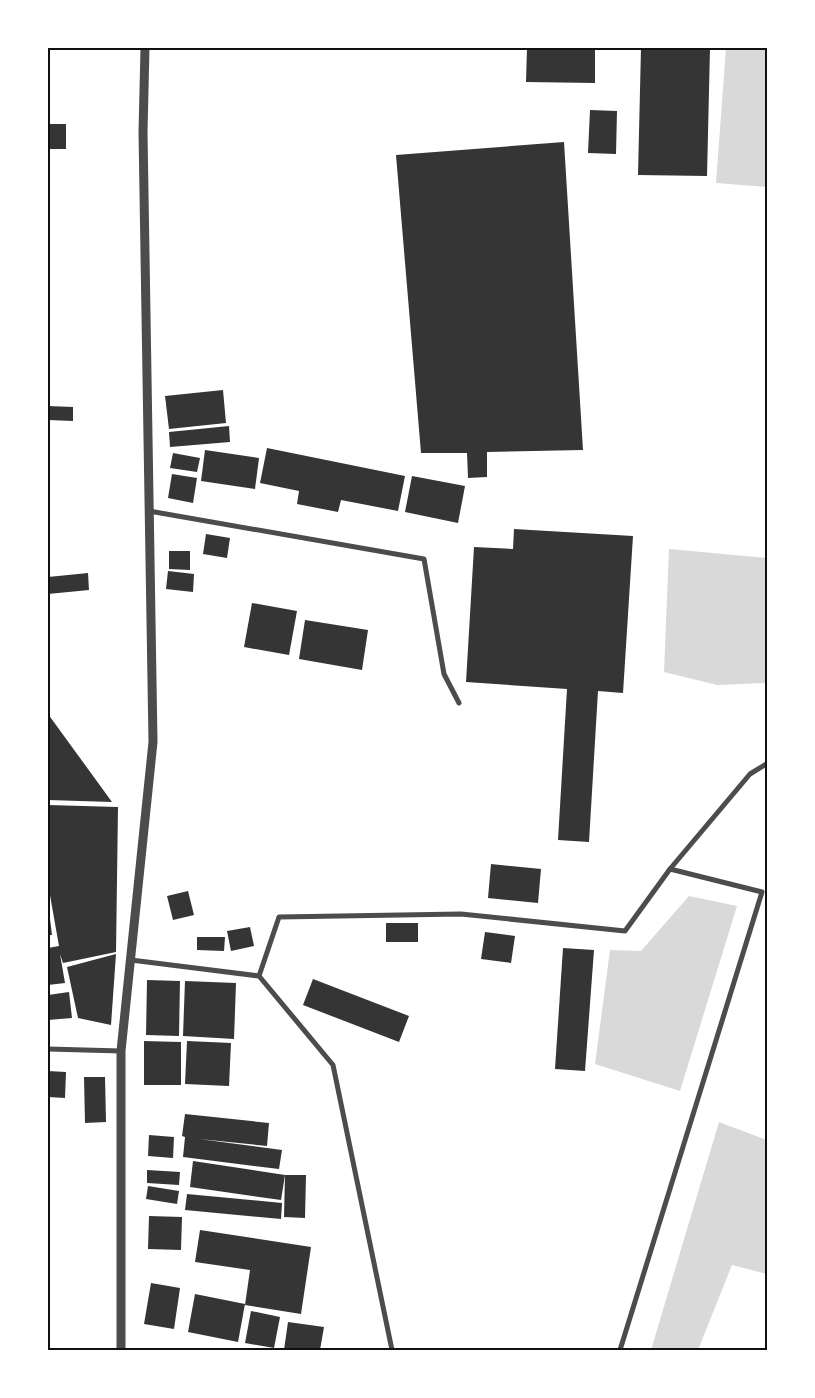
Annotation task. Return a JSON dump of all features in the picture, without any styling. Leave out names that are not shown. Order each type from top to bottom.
[{"type":"street","points":[[120,1350],[121,1051],[153,742],[143,132],[145,48]]},
{"type":"street","points":[[149,511],[424,559],[444,674],[459,703]]},
{"type":"street","points":[[259,976],[280,917],[460,914],[625,931],[670,869],[750,774],[768,763]]},
{"type":"street","points":[[620,1350],[762,892],[670,869]]},
{"type":"street","points":[[130,960],[259,976],[333,1065],[392,1350]]},
{"type":"street","points":[[48,1049],[121,1051]]},
{"type":"shaded area","points":[[726,48],[767,50],[767,187],[716,183]]},
{"type":"shaded area","points":[[669,549],[767,558],[767,683],[717,685],[664,672]]},
{"type":"shaded area","points":[[689,896],[737,906],[680,1091],[595,1064],[610,950],[641,951]]},
{"type":"shaded area","points":[[719,1122],[767,1140],[767,1274],[732,1265],[698,1350],[651,1350]]},
{"type":"building","points":[[527,48],[595,49],[595,83],[526,82]]},
{"type":"building","points":[[641,48],[710,48],[707,176],[638,175]]},
{"type":"building","points":[[590,110],[617,111],[616,154],[588,153]]},
{"type":"building","points":[[48,124],[66,124],[66,149],[48,149]]},
{"type":"building","points":[[564,142],[583,450],[487,452],[487,477],[468,478],[467,453],[421,453],[396,155]]},
{"type":"building","points":[[223,390],[226,423],[169,429],[165,396]]},
{"type":"building","points":[[48,406],[73,407],[73,421],[48,420]]},
{"type":"building","points":[[229,426],[230,442],[170,447],[169,432]]},
{"type":"building","points":[[267,448],[405,476],[398,511],[341,500],[338,512],[297,504],[299,491],[260,483]]},
{"type":"building","points":[[205,450],[259,458],[255,489],[201,481]]},
{"type":"building","points":[[173,453],[200,458],[197,472],[170,468]]},
{"type":"building","points":[[172,474],[197,478],[193,503],[168,498]]},
{"type":"building","points":[[412,476],[465,486],[458,523],[405,512]]},
{"type":"building","points":[[514,529],[633,536],[623,693],[598,691],[589,842],[558,840],[567,689],[466,682],[474,547],[513,549]]},
{"type":"building","points":[[206,534],[230,538],[227,558],[203,554]]},
{"type":"building","points":[[169,551],[190,551],[190,570],[169,569]]},
{"type":"building","points":[[168,571],[194,574],[193,592],[166,589]]},
{"type":"building","points":[[88,573],[89,590],[48,594],[48,577]]},
{"type":"building","points":[[252,603],[297,611],[289,655],[244,647]]},
{"type":"building","points":[[305,620],[368,630],[362,670],[299,659]]},
{"type":"building","points":[[48,714],[112,802],[48,800]]},
{"type":"building","points":[[48,805],[118,807],[116,952],[63,963],[60,954],[65,983],[48,985],[48,948],[59,946],[48,884]]},
{"type":"building","points":[[491,864],[541,869],[538,903],[488,898]]},
{"type":"building","points":[[188,891],[194,915],[173,920],[167,896]]},
{"type":"building","points":[[49,911],[52,935],[48,935]]},
{"type":"building","points":[[386,923],[418,923],[418,942],[386,942]]},
{"type":"building","points":[[250,927],[254,946],[231,951],[227,931]]},
{"type":"building","points":[[485,932],[515,936],[511,963],[481,959]]},
{"type":"building","points":[[197,937],[225,937],[224,951],[197,950]]},
{"type":"building","points":[[563,948],[594,950],[585,1071],[555,1069]]},
{"type":"building","points":[[116,954],[111,1025],[78,1018],[67,967]]},
{"type":"building","points":[[313,979],[409,1016],[399,1042],[303,1005]]},
{"type":"building","points":[[147,980],[180,981],[179,1036],[146,1035]]},
{"type":"building","points":[[185,981],[236,983],[234,1039],[183,1036]]},
{"type":"building","points":[[69,992],[72,1018],[48,1020],[48,995]]},
{"type":"building","points":[[144,1041],[181,1042],[181,1085],[144,1085]]},
{"type":"building","points":[[187,1041],[231,1043],[229,1086],[185,1084]]},
{"type":"building","points":[[48,1071],[66,1072],[65,1098],[48,1097]]},
{"type":"building","points":[[84,1077],[105,1077],[106,1122],[85,1123]]},
{"type":"building","points":[[185,1114],[269,1123],[267,1146],[199,1139],[282,1150],[279,1169],[183,1157],[185,1137],[182,1136]]},
{"type":"building","points":[[149,1135],[174,1137],[173,1158],[148,1156]]},
{"type":"building","points":[[193,1161],[285,1175],[281,1200],[190,1187]]},
{"type":"building","points":[[147,1170],[180,1172],[179,1185],[147,1183]]},
{"type":"building","points":[[285,1175],[306,1175],[305,1218],[284,1217]]},
{"type":"building","points":[[148,1186],[179,1191],[177,1204],[146,1199]]},
{"type":"building","points":[[187,1194],[282,1203],[281,1219],[185,1210]]},
{"type":"building","points":[[149,1216],[182,1217],[181,1250],[148,1249]]},
{"type":"building","points":[[200,1230],[311,1247],[301,1314],[245,1305],[250,1270],[195,1262]]},
{"type":"building","points":[[151,1283],[180,1288],[174,1329],[144,1324]]},
{"type":"building","points":[[195,1294],[245,1304],[238,1342],[188,1332]]},
{"type":"building","points":[[251,1311],[280,1317],[274,1348],[245,1343]]},
{"type":"building","points":[[288,1322],[324,1327],[320,1350],[284,1350]]}]
